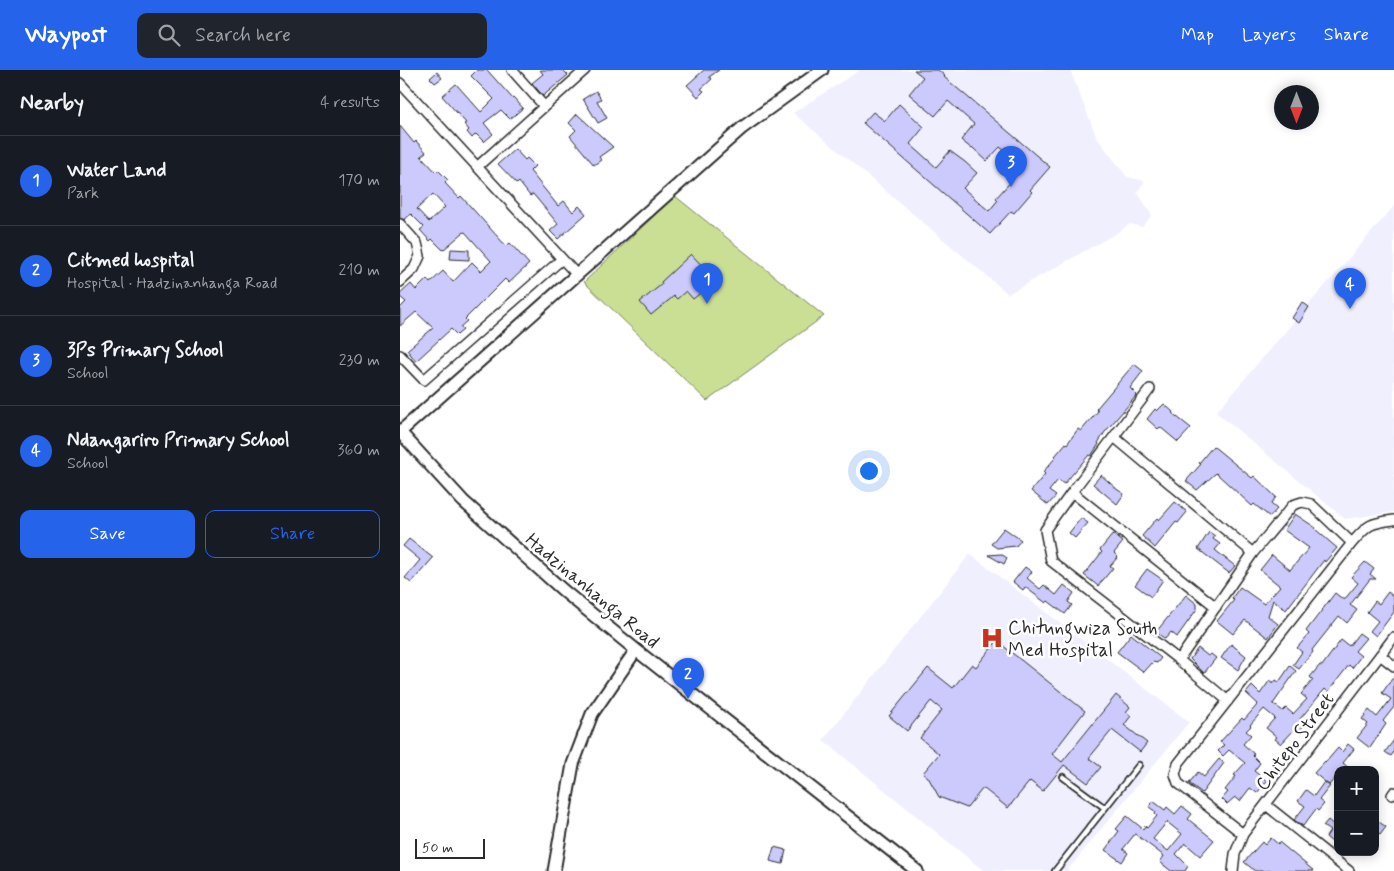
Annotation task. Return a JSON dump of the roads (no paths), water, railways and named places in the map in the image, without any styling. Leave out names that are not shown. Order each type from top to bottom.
[{"type":"street","points":[[512,70],[544,106]]},
{"type":"street","points":[[478,166],[585,70]]},
{"type":"street","points":[[400,432],[742,128],[822,70]]},
{"type":"street","points":[[401,87],[478,166],[577,275]]},
{"type":"street","points":[[400,224],[417,243],[420,256],[414,268],[400,282]]},
{"type":"street","points":[[400,354],[424,380],[562,259]]},
{"type":"street","points":[[1150,389],[1045,530],[1051,561],[1179,660],[1228,701]]},
{"type":"street","name":"Hadzinanhanga Road","points":[[400,432],[463,501],[566,592],[636,650],[917,871]]},
{"type":"street","points":[[1114,437],[1253,553]]},
{"type":"street","points":[[1072,492],[1216,607]]},
{"type":"street","points":[[1179,660],[1253,553],[1293,506],[1302,502],[1311,504],[1352,543]]},
{"type":"street","points":[[1243,834],[1178,783],[1174,774],[1178,764],[1352,543],[1368,525],[1394,520]]},
{"type":"street","name":"Chitepo Street","points":[[1233,871],[1235,854],[1243,834],[1394,637]]},
{"type":"street","points":[[554,871],[573,764],[592,714],[636,650]]},
{"type":"street","points":[[1380,654],[1394,666]]},
{"type":"street","points":[[1266,805],[1349,871]]},
{"type":"lane","points":[[1055,871],[1138,766]]},
{"type":"lane","points":[[1063,777],[1105,808]]},
{"type":"place","name":"3Ps Primary School","points":[[1011,187]]},
{"type":"place","name":"Water Land","points":[[707,304]]},
{"type":"place","name":"Ndangariro Primary School","points":[[1350,309]]},
{"type":"place","name":"Chitungwiza South Med Hospital","points":[[992,638]]},
{"type":"place","name":"Citmed hospital","points":[[688,699]]}]
